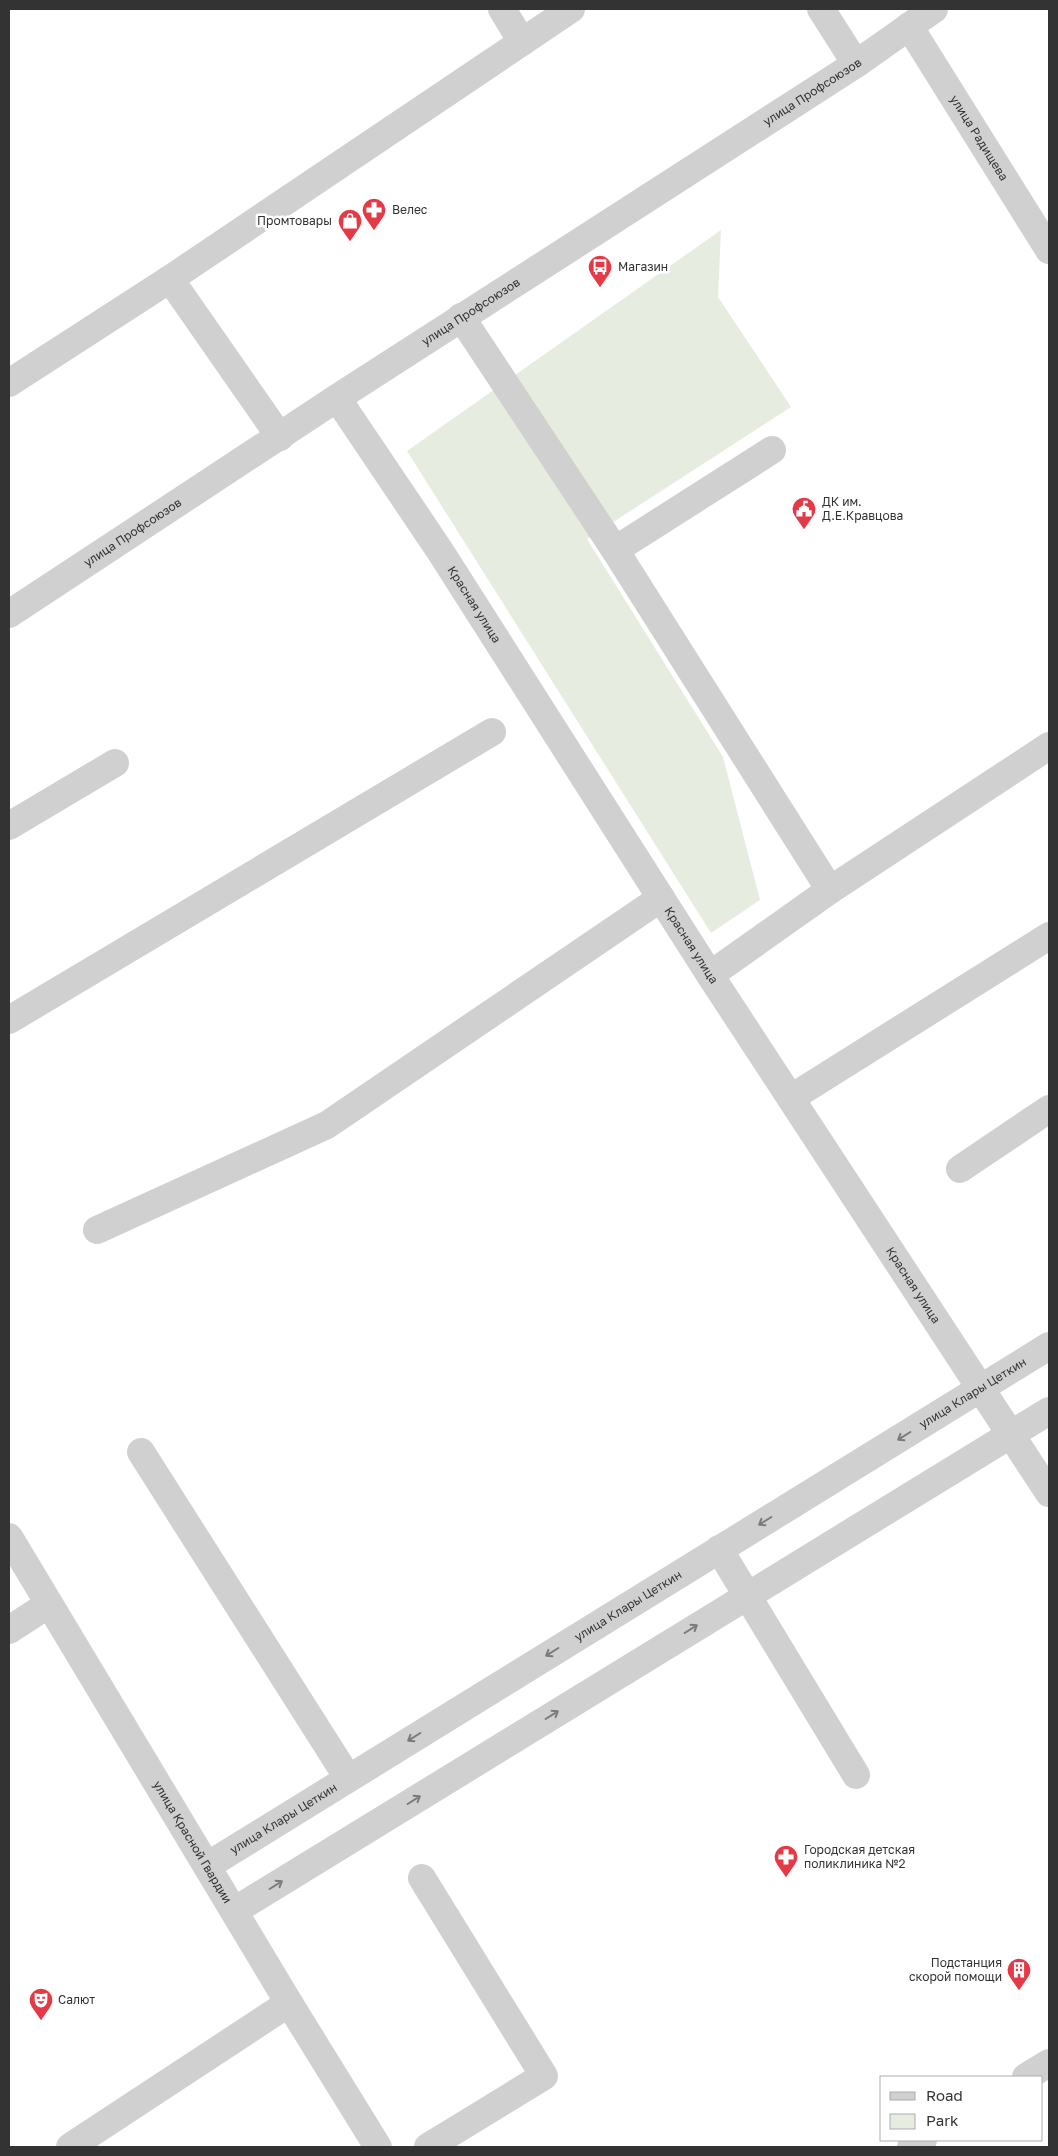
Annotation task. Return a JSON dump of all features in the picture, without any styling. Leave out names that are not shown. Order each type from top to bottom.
[{"type":"street","points":[[502,9],[522,42]]},
{"type":"street","points":[[9,383],[170,279],[571,9]]},
{"type":"street","points":[[821,9],[856,64]]},
{"type":"street","name":"улица Профсоюзов","points":[[9,614],[461,317],[856,64],[934,9]]},
{"type":"street","name":"улица Радищева","points":[[909,26],[1049,250]]},
{"type":"street","points":[[170,279],[280,437]]},
{"type":"street","points":[[461,317],[615,550],[830,890]]},
{"type":"street","name":"Красная улица","points":[[338,398],[440,552],[710,975],[980,1389],[1013,1434],[1049,1492]]},
{"type":"street","points":[[615,550],[772,450]]},
{"type":"street","points":[[9,1020],[492,732]]},
{"type":"street","points":[[710,975],[830,890],[1049,746]]},
{"type":"street","points":[[9,826],[115,763]]},
{"type":"street","points":[[97,1230],[327,1125],[662,898]]},
{"type":"street","points":[[792,1098],[1049,936]]},
{"type":"street","points":[[960,1169],[1049,1109]]},
{"type":"street","name":"улица Клары Цеткин","points":[[207,1866],[1049,1346]]},
{"type":"street","points":[[234,1911],[1049,1411]]},
{"type":"street","points":[[141,1452],[348,1778]]},
{"type":"street","name":"улица Красной Гвардии","points":[[9,1538],[378,2147]]},
{"type":"street","points":[[719,1549],[856,1775]]},
{"type":"street","points":[[9,1630],[50,1604]]},
{"type":"street","points":[[422,1878],[544,2076],[428,2147]]},
{"type":"street","points":[[70,2147],[289,2003]]},
{"type":"street","points":[[1028,2076],[1049,2063]]},
{"type":"street","points":[[910,2147],[921,2141]]},
{"type":"green space","points":[[721,230],[718,297],[791,407],[587,539],[723,757],[760,900],[711,933],[407,451]]},
{"type":"place","name":"Велес","points":[[374,231]]},
{"type":"place","name":"Промтовары","points":[[350,242]]},
{"type":"place","name":"Магазин","points":[[600,288]]},
{"type":"place","name":"ДК им. Д.Е.Кравцова","points":[[804,530]]},
{"type":"place","name":"Городская детская поликлиника №2","points":[[786,1878]]},
{"type":"place","name":"Подстанция скорой помощи","points":[[1019,1991]]},
{"type":"place","name":"Салют","points":[[41,2021]]}]
